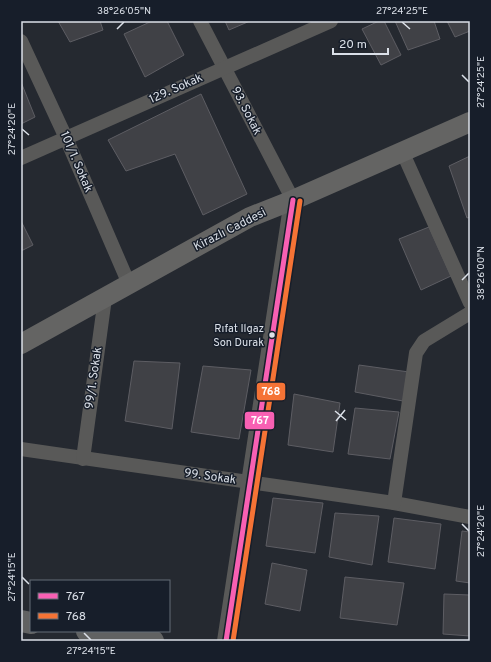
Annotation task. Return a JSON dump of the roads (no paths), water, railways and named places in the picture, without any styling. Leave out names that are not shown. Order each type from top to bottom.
[{"type":"main road","name":"Kirazlı Caddesi","points":[[21,344],[250,217],[293,200],[470,122]]},
{"type":"main road","points":[[94,632],[152,641]]},
{"type":"street","name":"93. Sokak","points":[[200,21],[293,200]]},
{"type":"street","name":"129. Sokak","points":[[21,158],[331,21]]},
{"type":"street","name":"101/1. Sokak","points":[[21,41],[66,138],[128,284]]},
{"type":"street","points":[[402,151],[470,303]]},
{"type":"street","points":[[226,641],[293,200]]},
{"type":"street","name":"99/1. Sokak","points":[[83,458],[105,298]]},
{"type":"street","points":[[394,503],[416,353],[424,341],[470,313]]},
{"type":"street","name":"99. Sokak","points":[[21,449],[394,503],[470,517]]},
{"type":"place","name":"Rıfat Ilgaz Son Durak","points":[[272,335]]}]
